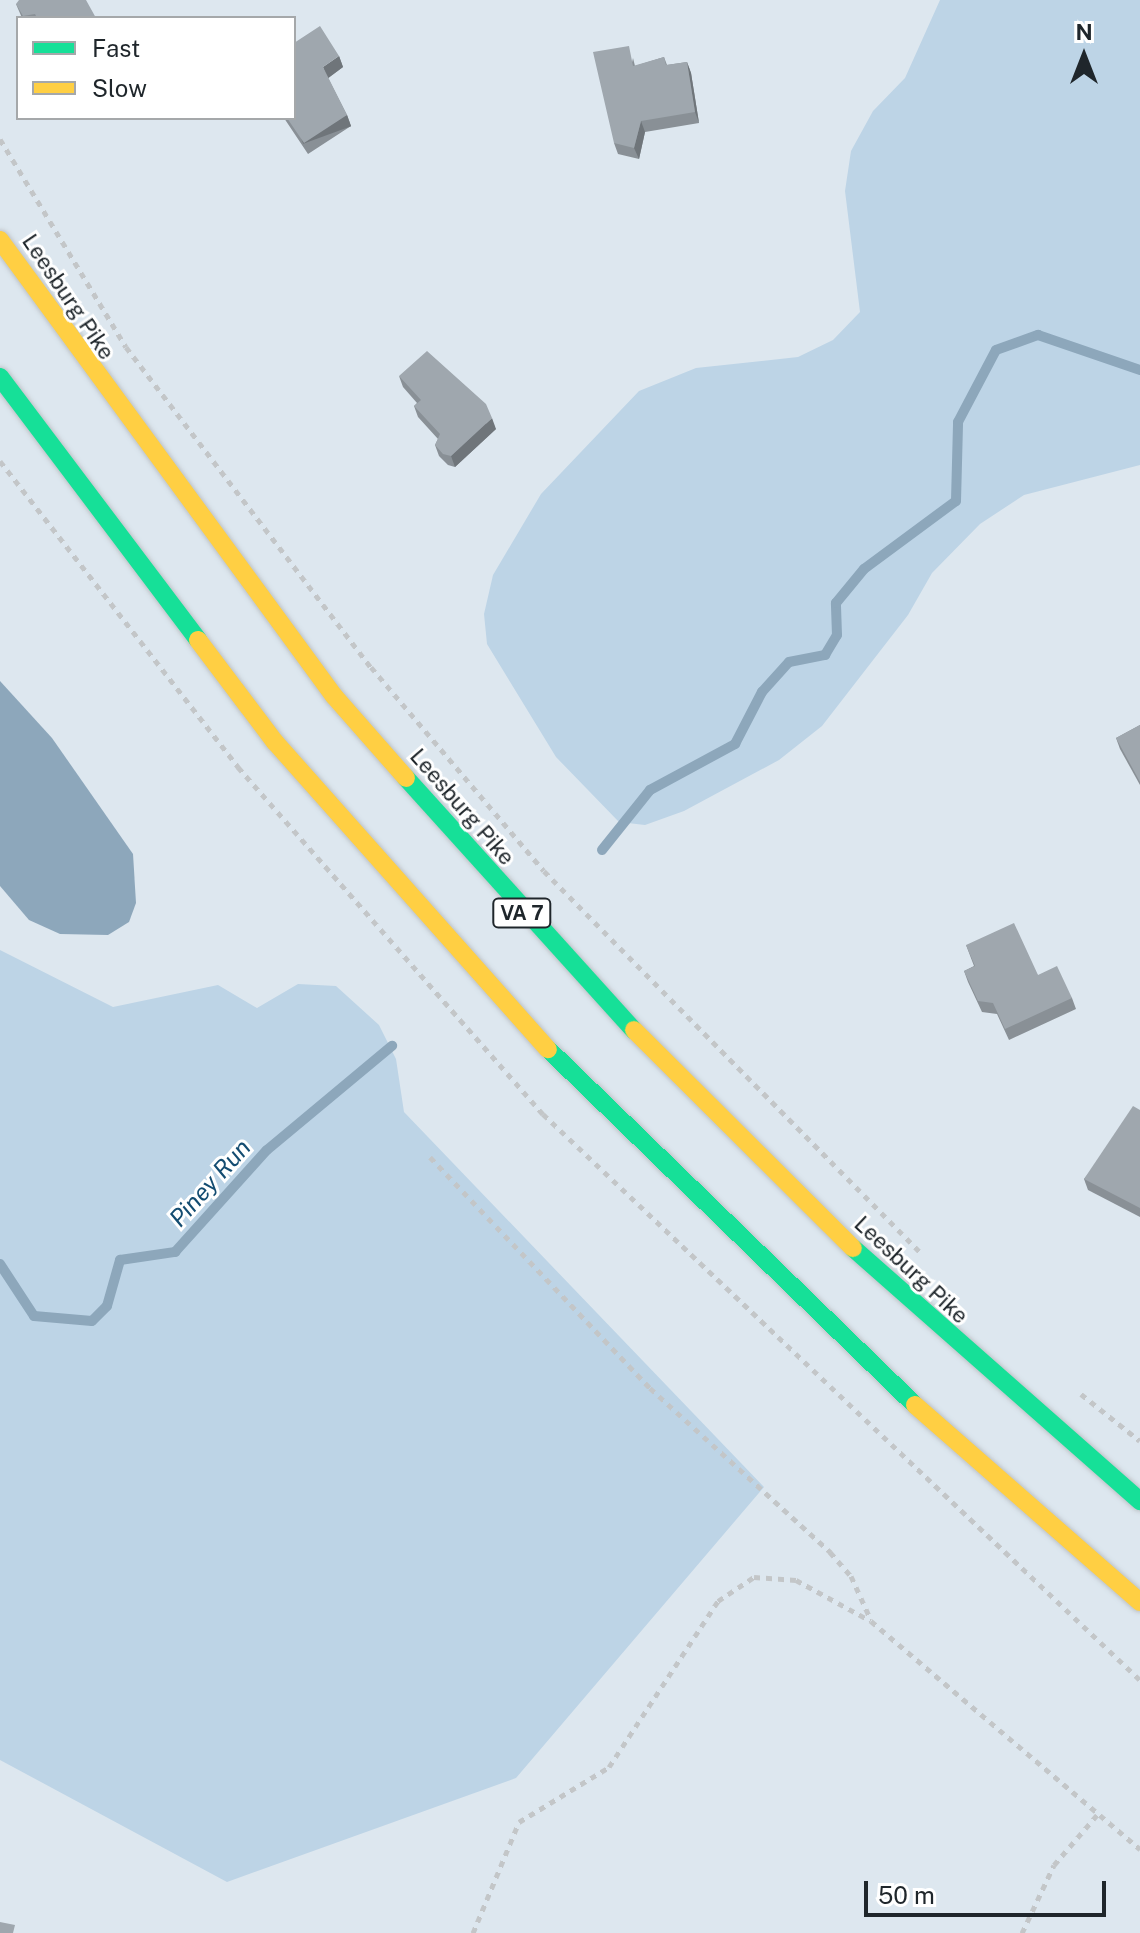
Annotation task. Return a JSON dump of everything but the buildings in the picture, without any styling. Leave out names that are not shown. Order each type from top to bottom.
[{"type":"highway","name":"Leesburg Pike","points":[[0,240],[90,372],[334,696],[559,955],[825,1223],[1140,1501]]},
{"type":"highway","points":[[0,377],[275,742],[572,1076],[853,1351],[1140,1602]]},
{"type":"path","points":[[0,139],[126,347],[371,667],[544,871],[930,1261]]},
{"type":"path","points":[[430,1157],[650,1388],[830,1552],[851,1576],[871,1621]]},
{"type":"path","points":[[1071,1386],[1140,1441]]},
{"type":"path","points":[[473,1933],[519,1822],[609,1767],[737,1583],[764,1576],[796,1580],[871,1621],[1140,1849]]},
{"type":"path","points":[[1022,1933],[1054,1865],[1097,1815]]},
{"type":"shaded area","points":[[940,0],[1140,0],[1140,465],[1024,495],[980,524],[932,573],[908,615],[822,726],[779,760],[684,811],[645,825],[619,822],[556,757],[487,644],[484,614],[493,575],[541,494],[639,391],[696,368],[798,357],[833,340],[860,312],[845,191],[851,151],[873,111],[905,78]]},
{"type":"shaded area","points":[[0,681],[52,738],[133,854],[136,903],[129,922],[108,935],[60,934],[29,920],[0,886]]},
{"type":"shaded area","points":[[0,950],[113,1007],[218,985],[257,1008],[298,984],[336,986],[379,1025],[396,1059],[404,1112],[764,1487],[516,1778],[227,1882],[0,1760]]},
{"type":"waterway","name":"Piney Run","points":[[602,850],[650,790],[735,744],[762,692],[789,662],[825,655],[837,635],[836,603],[864,569],[956,501],[958,422],[996,350],[1038,335],[1140,370]]},
{"type":"waterway","name":"Piney Run","points":[[0,1264],[34,1316],[92,1321],[107,1306],[120,1260],[175,1252],[267,1150],[392,1046]]},
{"type":"traffic: fast","points":[[0,377],[198,640]]},
{"type":"traffic: fast","points":[[406,778],[634,1030]]},
{"type":"traffic: fast","points":[[548,1049],[915,1405]]},
{"type":"traffic: fast","points":[[853,1248],[1140,1501]]},
{"type":"traffic: slow","points":[[0,240],[334,696],[406,778]]},
{"type":"traffic: slow","points":[[198,640],[275,742],[548,1049]]},
{"type":"traffic: slow","points":[[634,1030],[853,1248]]},
{"type":"traffic: slow","points":[[915,1405],[1140,1602]]}]
